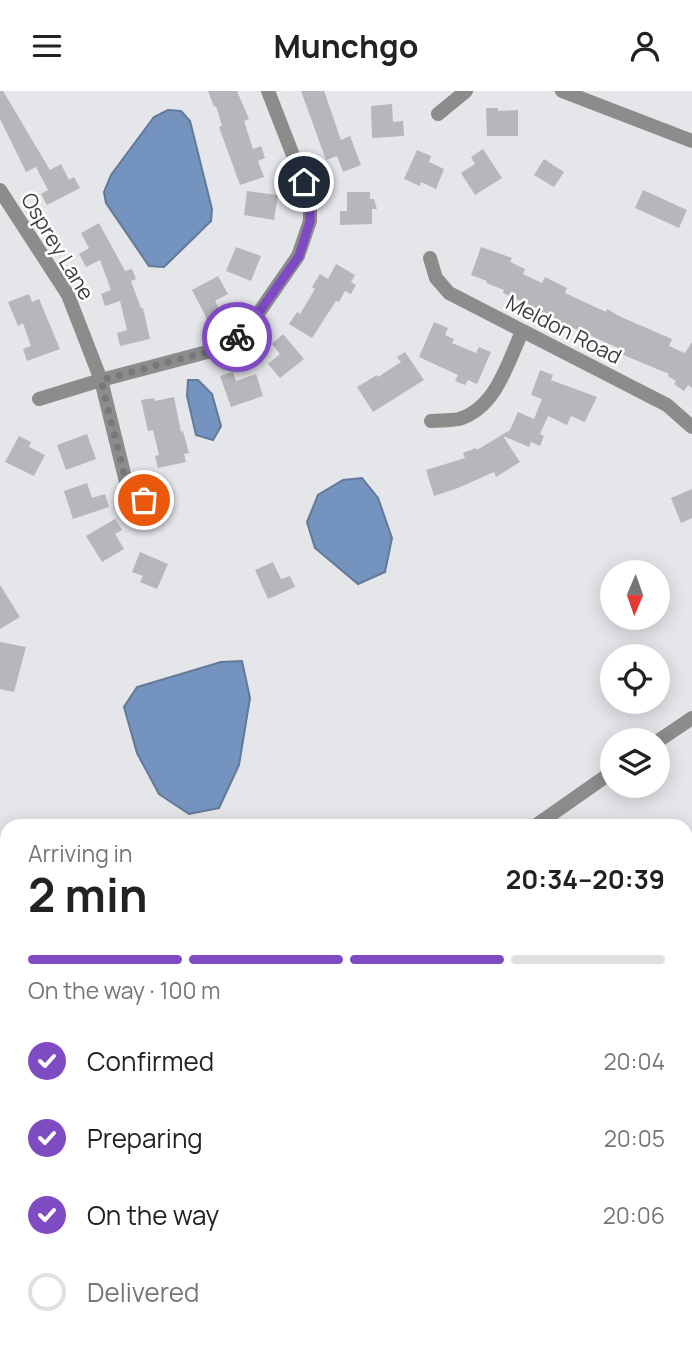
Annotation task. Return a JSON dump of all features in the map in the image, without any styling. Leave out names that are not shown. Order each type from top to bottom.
[{"type":"street","points":[[38,399],[211,351],[241,335],[299,256],[310,221],[310,199],[268,91]]},
{"type":"street","points":[[439,114],[466,91]]},
{"type":"street","points":[[571,93],[692,141]]},
{"type":"street","name":"Osprey Lane","points":[[0,190],[68,295],[101,380],[128,490],[159,511]]},
{"type":"street","name":"Meldon Road","points":[[430,258],[436,278],[449,293],[667,405],[692,427]]},
{"type":"street","points":[[431,421],[457,420],[478,411],[493,394],[522,332]]},
{"type":"street","points":[[670,733],[692,718]]},
{"type":"street","points":[[545,819],[600,780]]},
{"type":"water","points":[[168,110],[181,111],[190,121],[212,209],[211,221],[164,267],[149,266],[106,203],[104,192],[111,175],[154,117]]},
{"type":"water","points":[[188,380],[198,380],[212,394],[221,426],[213,440],[196,435],[187,396]]},
{"type":"water","points":[[362,478],[378,498],[392,538],[385,572],[358,584],[315,548],[307,522],[318,495],[343,480]]},
{"type":"water","points":[[242,661],[250,698],[239,765],[219,808],[189,814],[159,794],[137,753],[124,707],[137,687],[221,662]]},
{"type":"building","points":[[0,91],[3,91],[50,170],[61,164],[69,180],[74,177],[80,188],[47,205],[41,194],[48,190],[36,167],[26,172],[0,119]]},
{"type":"building","points":[[208,91],[237,91],[249,119],[244,121],[253,149],[261,146],[265,158],[258,161],[264,177],[240,185],[219,127],[222,126],[216,106],[214,107]]},
{"type":"building","points":[[301,91],[324,91],[341,140],[350,136],[361,165],[343,172],[337,156],[326,160]]},
{"type":"building","points":[[392,104],[393,122],[403,121],[404,136],[372,138],[371,106]]},
{"type":"building","points":[[486,108],[498,108],[498,111],[518,110],[518,136],[487,136]]},
{"type":"building","points":[[483,149],[502,178],[475,195],[461,173],[475,164],[471,157]]},
{"type":"building","points":[[417,150],[431,156],[429,162],[444,169],[436,189],[421,182],[420,186],[404,179]]},
{"type":"building","points":[[544,159],[564,172],[554,187],[534,175]]},
{"type":"building","points":[[643,190],[687,210],[679,228],[635,208]]},
{"type":"building","points":[[247,191],[278,195],[274,220],[244,215]]},
{"type":"building","points":[[347,192],[370,192],[370,199],[374,199],[377,209],[372,209],[372,224],[340,225],[340,211],[347,211]]},
{"type":"building","points":[[99,223],[125,271],[132,269],[136,279],[131,281],[143,308],[150,339],[120,346],[117,333],[127,330],[120,301],[105,306],[101,294],[111,290],[100,260],[86,267],[79,254],[89,248],[81,233]]},
{"type":"building","points":[[236,247],[261,256],[251,281],[226,271]]},
{"type":"building","points":[[481,247],[512,258],[510,262],[525,269],[523,274],[542,283],[545,277],[567,288],[565,293],[672,339],[669,346],[685,353],[692,342],[692,388],[688,385],[684,391],[674,384],[676,381],[668,376],[669,374],[621,354],[623,350],[552,319],[539,312],[540,310],[503,293],[504,290],[471,275]]},
{"type":"building","points":[[336,264],[355,275],[351,282],[356,285],[351,294],[345,291],[339,302],[336,301],[312,338],[289,324],[297,312],[300,314],[315,289],[312,287],[320,274],[328,279]]},
{"type":"building","points":[[218,276],[228,294],[215,301],[222,314],[208,321],[192,290]]},
{"type":"building","points":[[29,294],[32,302],[39,299],[60,349],[27,361],[23,349],[31,346],[23,323],[18,326],[8,302]]},
{"type":"building","points":[[434,322],[448,328],[445,335],[454,339],[452,343],[476,353],[479,347],[491,352],[477,384],[468,380],[465,385],[455,381],[458,375],[419,357]]},
{"type":"building","points":[[283,334],[304,359],[280,378],[268,364],[280,354],[272,344]]},
{"type":"building","points":[[405,352],[424,380],[373,412],[357,387],[401,362],[397,357]]},
{"type":"building","points":[[540,370],[553,375],[551,380],[597,397],[585,422],[571,416],[567,425],[548,416],[540,434],[544,436],[540,446],[531,442],[529,447],[503,436],[520,462],[496,477],[494,472],[434,496],[426,470],[465,458],[463,453],[476,448],[477,450],[510,430],[518,412],[534,419],[542,399],[531,395]]},
{"type":"building","points":[[233,372],[236,381],[256,374],[263,396],[231,407],[220,376]]},
{"type":"building","points":[[174,397],[181,432],[183,431],[189,453],[184,454],[186,462],[158,468],[155,456],[159,455],[153,430],[148,431],[141,400],[154,398],[155,401]]},
{"type":"building","points":[[87,434],[96,459],[66,470],[57,445]]},
{"type":"building","points":[[19,436],[31,442],[29,447],[45,455],[34,476],[5,462]]},
{"type":"building","points":[[87,483],[92,498],[105,494],[109,507],[73,519],[64,491]]},
{"type":"building","points":[[692,489],[692,518],[681,523],[671,498]]},
{"type":"building","points":[[115,519],[122,530],[115,534],[124,549],[102,562],[86,536]]},
{"type":"building","points":[[140,552],[168,564],[157,589],[140,582],[143,576],[132,572]]},
{"type":"building","points":[[273,562],[281,579],[290,576],[295,587],[268,599],[255,570]]},
{"type":"building","points":[[0,585],[20,617],[0,629]]},
{"type":"building","points":[[0,642],[26,647],[14,692],[0,689]]},
{"type":"way so far","points":[[144,500],[128,490],[101,380],[211,351],[237,337]]},
{"type":"route","points":[[237,337],[262,308],[299,256],[310,221],[310,199],[304,182]]}]
